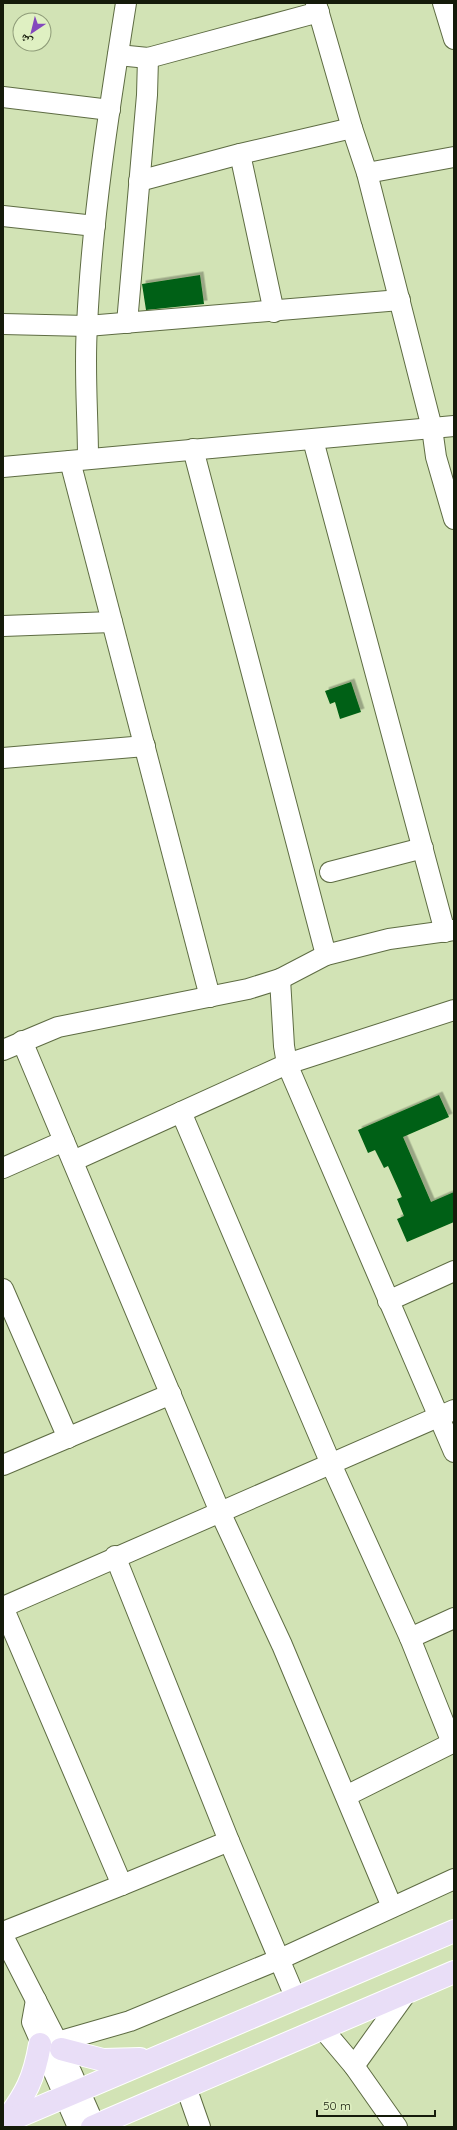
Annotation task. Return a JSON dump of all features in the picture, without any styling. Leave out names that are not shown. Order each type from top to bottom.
[{"type":"main road","points":[[4,2122],[158,2058],[454,1931]]},
{"type":"main road","points":[[88,2126],[186,2087],[454,1972]]},
{"type":"main road","points":[[4,2122],[24,2096],[31,2081],[53,2045],[103,2060],[127,2061],[158,2058]]},
{"type":"street","points":[[126,3],[95,226],[79,460],[112,622],[210,997]]},
{"type":"street","points":[[444,3],[454,39]]},
{"type":"street","points":[[118,55],[148,58],[318,8],[352,128],[367,173],[432,428],[436,457],[454,519]]},
{"type":"street","points":[[127,323],[147,95],[148,58]]},
{"type":"street","points":[[3,97],[110,110]]},
{"type":"street","points":[[139,181],[240,154],[352,128]]},
{"type":"street","points":[[240,154],[274,312]]},
{"type":"street","points":[[367,173],[454,157]]},
{"type":"street","points":[[3,216],[95,226]]},
{"type":"street","points":[[3,324],[87,326],[274,312],[400,300]]},
{"type":"street","points":[[3,467],[454,426]]},
{"type":"street","points":[[3,1050],[58,1027],[210,997],[280,979],[326,954],[388,939],[450,931],[423,848],[313,440]]},
{"type":"street","points":[[193,449],[326,954]]},
{"type":"street","points":[[3,626],[112,622]]},
{"type":"street","points":[[3,758],[145,746]]},
{"type":"street","points":[[330,872],[423,848]]},
{"type":"street","points":[[280,979],[284,1046],[287,1064],[388,1301],[446,1414],[454,1452]]},
{"type":"street","points":[[73,1161],[287,1064],[454,1010]]},
{"type":"street","points":[[22,1041],[220,1512],[282,1645],[392,1907]]},
{"type":"street","points":[[181,1112],[330,1464],[410,1638],[453,1742],[346,1796]]},
{"type":"street","points":[[3,1168],[64,1140]]},
{"type":"street","points":[[388,1301],[454,1271]]},
{"type":"street","points":[[3,1289],[68,1438]]},
{"type":"street","points":[[3,1465],[171,1394]]},
{"type":"street","points":[[122,1886],[3,1607],[115,1556],[446,1414]]},
{"type":"street","points":[[115,1556],[228,1841],[280,1958],[296,1999]]},
{"type":"street","points":[[410,1638],[454,1618]]},
{"type":"street","points":[[3,1932],[122,1886],[228,1841]]},
{"type":"street","points":[[53,2045],[130,2021],[280,1958],[454,1879]]},
{"type":"street","points":[[3,1936],[36,2000],[32,2022],[53,2045],[72,2094],[88,2126]]},
{"type":"street","points":[[354,2066],[407,1992]]},
{"type":"street","points":[[322,2028],[354,2066],[397,2127]]},
{"type":"street","points":[[186,2087],[200,2127]]},
{"type":"building","points":[[200,275],[204,304],[146,310],[142,284]]},
{"type":"building","points":[[351,682],[361,712],[340,719],[335,702],[330,704],[325,691]]},
{"type":"building","points":[[439,1095],[449,1117],[403,1137],[431,1202],[454,1192],[454,1222],[407,1242],[397,1219],[404,1216],[397,1199],[402,1197],[388,1166],[384,1168],[375,1150],[368,1153],[358,1130]]}]
